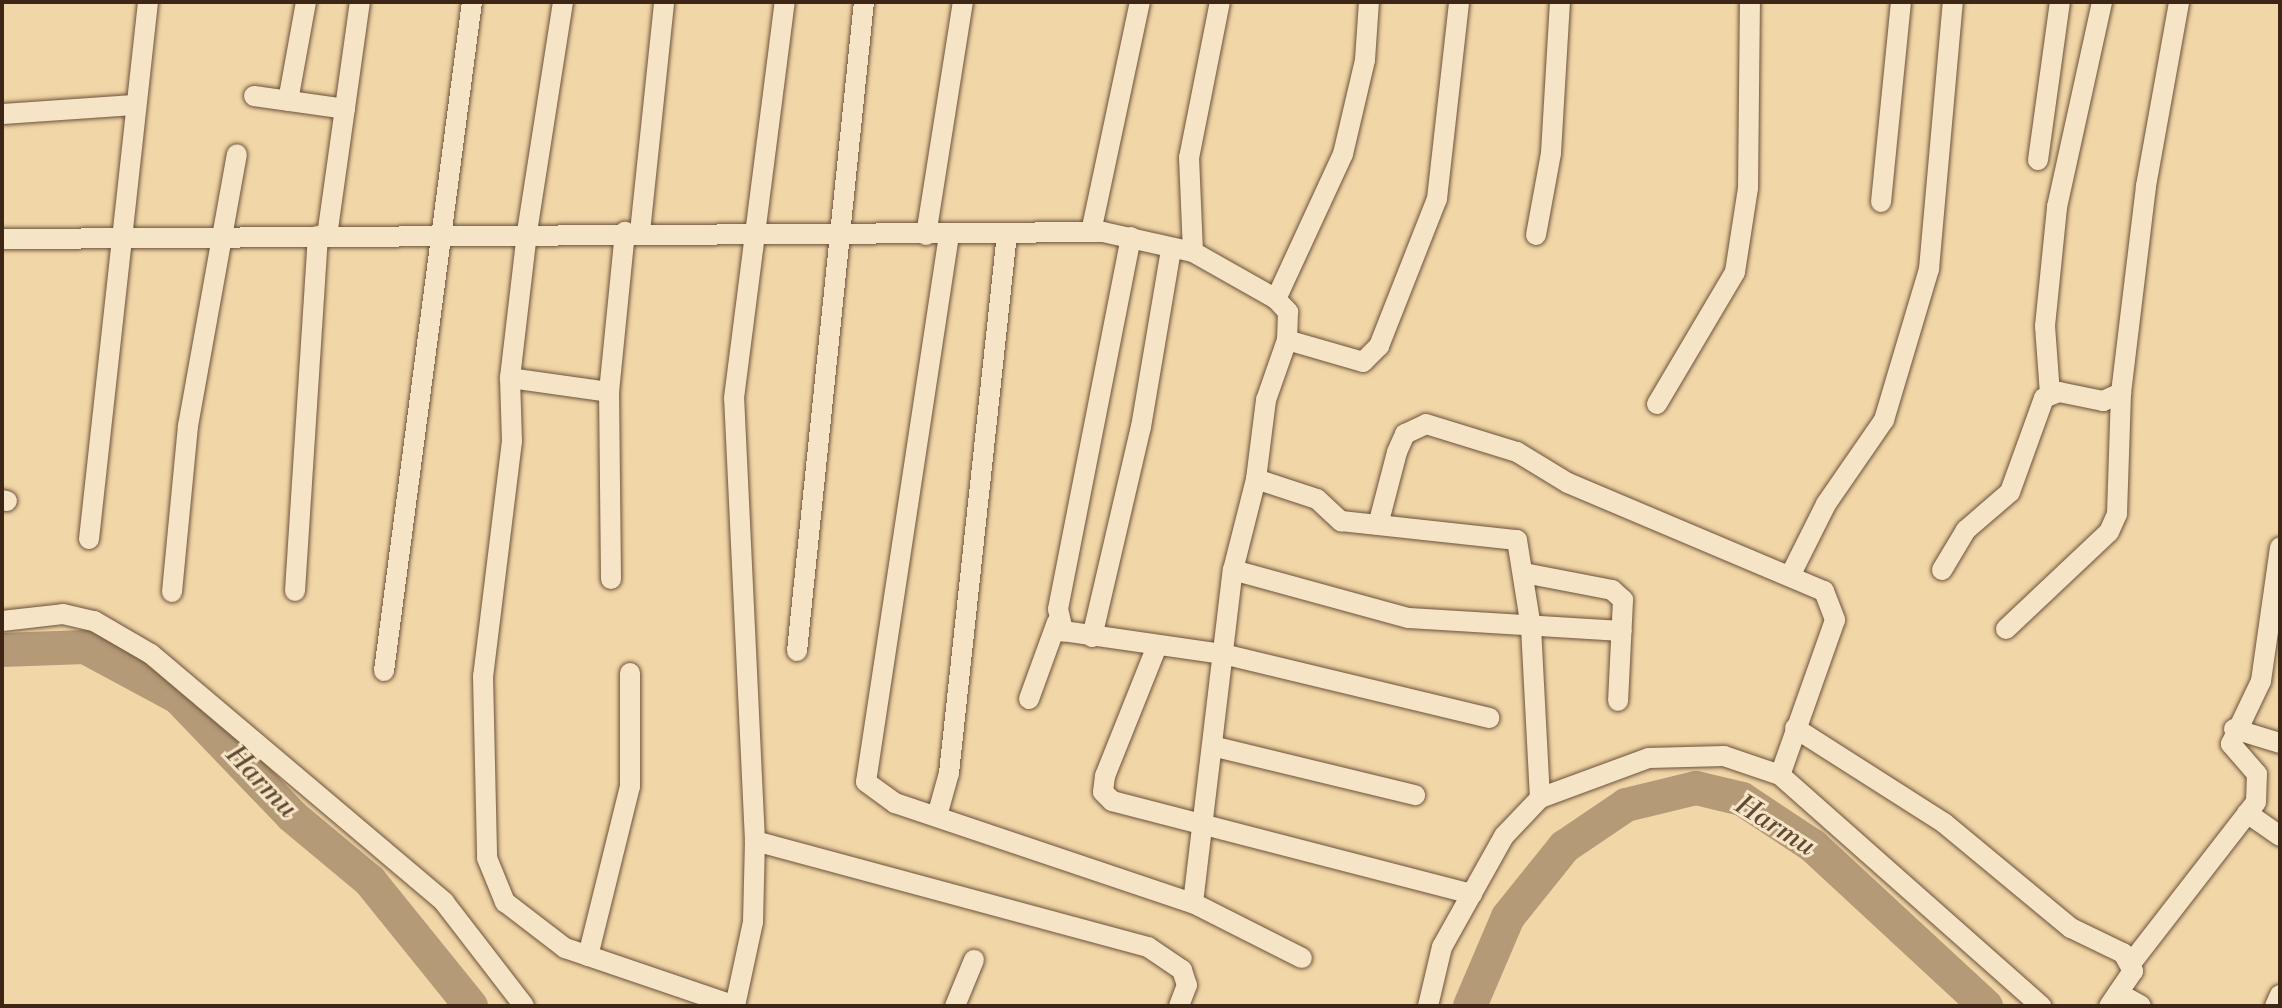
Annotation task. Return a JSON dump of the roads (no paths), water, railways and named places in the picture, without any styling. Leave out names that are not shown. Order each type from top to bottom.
[{"type":"street","points":[[89,539],[148,2]]},
{"type":"street","points":[[288,101],[306,2]]},
{"type":"street","points":[[295,591],[323,236],[360,2]]},
{"type":"street","points":[[384,671],[472,2]]},
{"type":"street","points":[[563,2],[527,233],[510,378],[512,441],[483,676],[487,858],[505,902],[530,927],[588,956],[735,1006],[753,922],[755,841],[734,398],[785,2]]},
{"type":"street","points":[[611,579],[609,392],[664,2]]},
{"type":"street","points":[[797,651],[864,2]]},
{"type":"street","points":[[926,235],[963,2]]},
{"type":"street","points":[[1091,232],[1140,2]]},
{"type":"street","points":[[1193,252],[1189,158],[1220,2]]},
{"type":"street","points":[[1276,299],[1343,154],[1365,60],[1369,2]]},
{"type":"street","points":[[1287,340],[1363,362],[1379,346],[1437,199],[1459,2]]},
{"type":"street","points":[[1536,235],[1551,153],[1560,2]]},
{"type":"street","points":[[1657,404],[1735,272],[1748,188],[1750,2]]},
{"type":"street","points":[[1881,202],[1901,2]]},
{"type":"street","points":[[1790,576],[1826,504],[1884,420],[1929,269],[1953,2]]},
{"type":"street","points":[[2038,160],[2060,2]]},
{"type":"street","points":[[1942,570],[1966,530],[2010,492],[2050,394],[2045,326],[2057,207],[2102,2]]},
{"type":"street","points":[[2006,629],[2109,532],[2117,514],[2121,393],[2146,186],[2179,2]]},
{"type":"street","points":[[254,96],[345,109]]},
{"type":"street","points":[[2,114],[135,105]]},
{"type":"street","points":[[172,592],[188,426],[237,154]]},
{"type":"street","points":[[2,239],[120,241],[441,233],[757,231],[949,235],[1091,232],[1131,237],[1193,252],[1276,299],[1288,312],[1287,340],[1266,400],[1256,479],[1233,570],[1193,903]]},
{"type":"street","points":[[937,816],[949,773],[1007,234]]},
{"type":"street","points":[[949,235],[882,713],[863,767],[875,795],[1193,903],[1302,958]]},
{"type":"street","points":[[1029,699],[1057,622],[1131,237]]},
{"type":"street","points":[[1092,637],[1141,427],[1171,249]]},
{"type":"street","points":[[510,378],[609,392]]},
{"type":"street","points":[[2050,394],[2103,401],[2121,393]]},
{"type":"street","points":[[1378,525],[1397,452],[1405,434],[1426,424],[1517,452],[1568,483],[1824,591],[1835,620],[1780,775]]},
{"type":"street","points":[[1256,479],[1317,499],[1341,521],[1511,537],[1521,544],[1531,627],[1540,798]]},
{"type":"street","points":[[2141,1006],[2114,1000],[2132,962],[2247,813],[2260,788],[2231,744],[2234,729],[2261,681],[2280,547]]},
{"type":"street","points":[[1233,570],[1409,618],[1622,631]]},
{"type":"street","points":[[1524,573],[1618,594],[1622,631],[1618,701]]},
{"type":"street","points":[[2,621],[63,614],[94,621],[151,654],[444,902],[524,1006]]},
{"type":"street","points":[[1057,622],[1063,631],[1223,654],[1489,718]]},
{"type":"street","points":[[1157,646],[1103,792],[1112,801],[1203,819],[1472,894]]},
{"type":"street","points":[[588,956],[630,786],[630,673]]},
{"type":"street","points":[[1795,728],[1944,823],[2025,894],[2132,962]]},
{"type":"street","points":[[2234,729],[2280,743]]},
{"type":"street","points":[[1212,746],[1415,795]]},
{"type":"street","points":[[1428,1006],[1442,947],[1504,836],[1540,798],[1649,758],[1724,756],[1780,775],[2041,1006]]},
{"type":"street","points":[[2247,813],[2280,836]]},
{"type":"street","points":[[755,841],[1148,947],[1182,970],[1179,1006]]},
{"type":"street","points":[[955,1006],[974,960]]},
{"type":"street","points":[[2275,1006],[2280,995]]},
{"type":"waterway","name":"Harmu","points":[[2,650],[85,647],[178,697],[292,816],[370,881],[471,1006]]},
{"type":"waterway","name":"Harmu","points":[[1470,1006],[1508,917],[1564,847],[1626,805],[1696,788],[1742,799],[1813,846],[1986,1006]]}]
